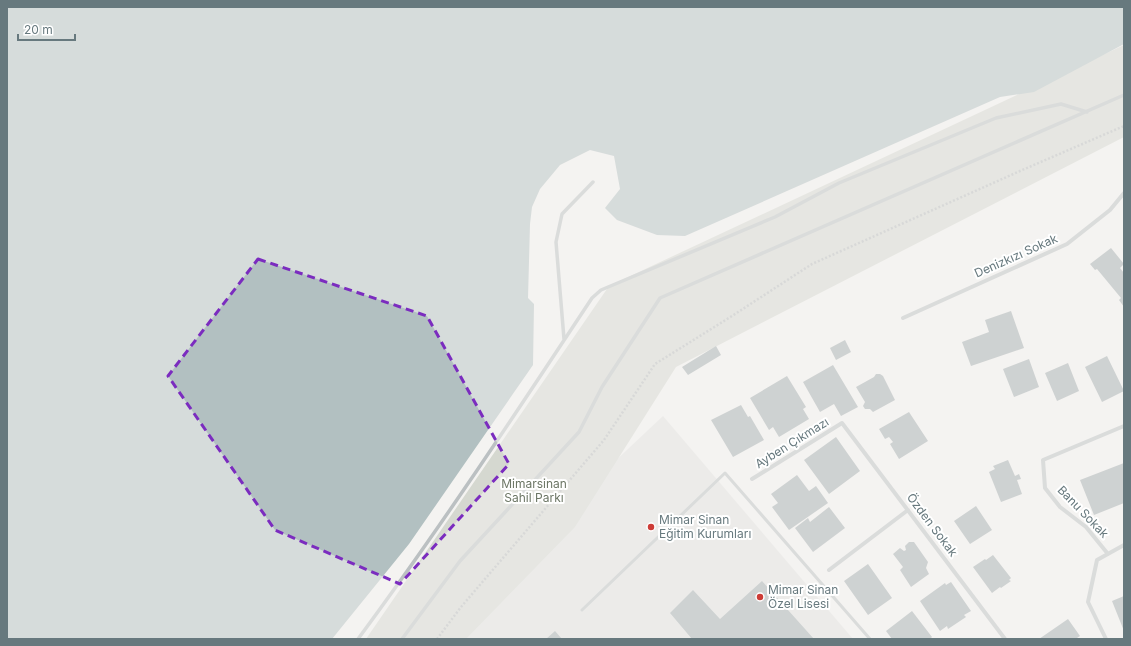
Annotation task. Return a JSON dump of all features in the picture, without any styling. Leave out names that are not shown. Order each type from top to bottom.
[{"type":"street","points":[[402,639],[460,561],[579,432],[602,387],[660,298],[1124,95]]},
{"type":"street","points":[[358,639],[406,574],[506,428],[592,298],[601,290],[776,217],[839,183],[996,118],[1061,104],[1087,112]]},
{"type":"street","points":[[564,339],[556,242],[562,214],[593,182]]},
{"type":"street","name":"Denizkızı Sokak","points":[[903,318],[1067,244],[1110,210],[1124,193]]},
{"type":"street","name":"Ayben Çıkmazı","points":[[752,479],[842,423]]},
{"type":"street","name":"Özden Sokak","points":[[842,423],[1005,639]]},
{"type":"street","name":"Banu Sokak","points":[[1108,554],[1086,527],[1060,507],[1045,488],[1043,460],[1124,426]]},
{"type":"street","points":[[829,570],[908,510]]},
{"type":"street","points":[[1106,639],[1088,602],[1097,560],[1124,545]]},
{"type":"lane","points":[[582,610],[726,473],[870,639]]},
{"type":"path","points":[[437,639],[461,607],[604,440],[655,364],[812,264],[1124,126]]},
{"type":"highlighted area","points":[[258,259],[427,316],[509,464],[400,584],[275,530],[168,376]]},
{"type":"shaded area","points":[[7,7],[1124,7],[1124,44],[1034,92],[1000,97],[685,236],[657,235],[617,220],[605,208],[620,189],[614,156],[590,150],[560,165],[540,189],[532,207],[530,224],[528,298],[534,304],[533,365],[409,544],[332,639],[7,639]]},
{"type":"shaded area","name":"Mimar Sinan Eğitim Kurumları","points":[[663,416],[853,639],[426,639]]},
{"type":"green space","name":"Mimarsinan Sahil Parkı","points":[[1124,45],[1124,137],[676,367],[575,527],[466,639],[366,639],[609,286]]},
{"type":"building","points":[[1111,248],[1124,264],[1120,268],[1124,273],[1124,307],[1119,300],[1121,298],[1097,269],[1095,270],[1090,264]]},
{"type":"building","points":[[1011,311],[1024,348],[971,366],[962,342],[989,332],[985,320]]},
{"type":"building","points":[[845,340],[851,352],[836,360],[830,348]]},
{"type":"building","points":[[716,346],[721,355],[688,375],[682,367]]},
{"type":"building","points":[[1107,356],[1124,391],[1102,402],[1085,367]]},
{"type":"building","points":[[1029,359],[1039,387],[1014,397],[1003,369]]},
{"type":"building","points":[[1068,363],[1079,391],[1057,401],[1045,373]]},
{"type":"building","points":[[833,365],[858,407],[841,416],[834,404],[820,412],[803,382]]},
{"type":"building","points":[[876,374],[883,376],[895,400],[873,412],[870,409],[865,409],[863,406],[865,402],[856,387],[874,377]]},
{"type":"building","points":[[787,376],[806,407],[803,409],[809,419],[779,437],[773,427],[769,430],[750,398]]},
{"type":"building","points":[[741,405],[748,417],[750,416],[764,440],[733,457],[711,420]]},
{"type":"building","points":[[909,412],[928,441],[899,459],[890,444],[893,442],[889,437],[885,439],[879,429]]},
{"type":"building","points":[[836,437],[860,471],[829,494],[804,460]]},
{"type":"building","points":[[1008,460],[1015,476],[1019,474],[1021,479],[1017,480],[1022,494],[1001,502],[989,472],[995,469],[993,466]]},
{"type":"building","points":[[1124,463],[1124,503],[1094,515],[1080,480]]},
{"type":"building","points":[[797,475],[809,491],[816,486],[828,503],[789,530],[772,507],[778,503],[771,494]]},
{"type":"building","points":[[976,506],[992,530],[970,544],[954,521]]},
{"type":"building","points":[[829,507],[845,528],[813,552],[795,528],[808,518],[810,522]]},
{"type":"building","points":[[909,542],[914,542],[928,562],[926,568],[929,574],[911,587],[900,570],[903,567],[893,554],[900,548],[904,551],[906,550],[905,546]]},
{"type":"building","points":[[993,555],[1011,578],[1009,580],[1011,581],[992,593],[973,567]]},
{"type":"building","points":[[868,564],[892,598],[868,615],[844,581]]},
{"type":"building","name":"Mimar Sinan Özel Lisesi","points":[[762,581],[814,639],[692,639],[670,613],[693,590],[720,619]]},
{"type":"building","points":[[951,582],[971,611],[964,615],[966,617],[948,629],[947,626],[940,631],[920,601],[945,583],[946,585]]},
{"type":"building","points":[[1124,596],[1124,631],[1112,601]]},
{"type":"building","points":[[912,611],[932,637],[930,639],[892,639],[886,631]]},
{"type":"building","points":[[1068,619],[1080,636],[1077,638],[1078,639],[1039,639]]},
{"type":"building","points":[[555,631],[562,639],[546,639]]},
{"type":"place","name":"Mimar Sinan Eğitim Kurumları","points":[[651,527]]},
{"type":"place","name":"Mimar Sinan Özel Lisesi","points":[[760,597]]}]
